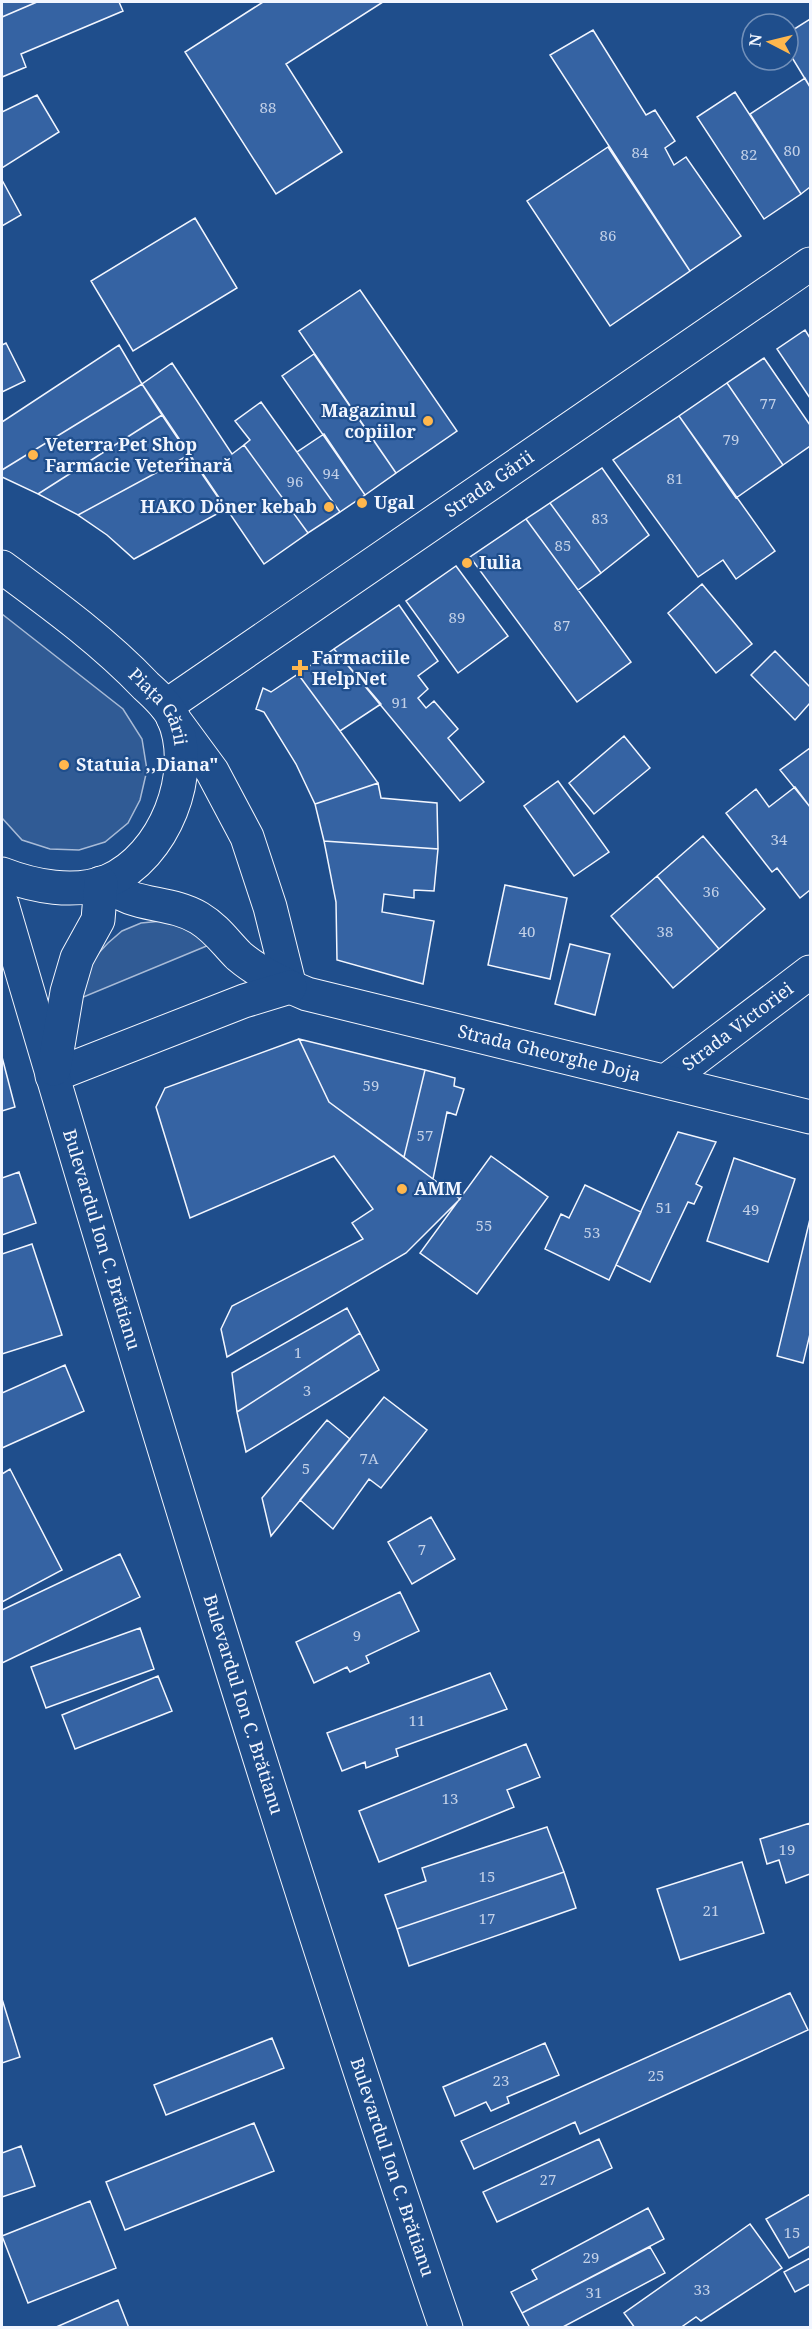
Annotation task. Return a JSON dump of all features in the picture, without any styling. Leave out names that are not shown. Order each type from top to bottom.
[{"type":"street","name":"Strada Gării","points":[[170,712],[810,264]]},
{"type":"street","name":"Piața Gării","points":[[2,567],[85,630],[131,670],[170,712],[181,752],[181,767],[172,811],[160,834],[131,867],[103,882],[81,886],[52,887],[23,882],[2,874]]},
{"type":"street","points":[[52,1076],[244,1001],[290,987],[270,907],[247,837],[212,771],[170,712]]},
{"type":"street","name":"Strada Gheorghe Doja","points":[[103,882],[124,897],[175,907],[199,918],[221,934],[237,954],[252,967],[307,994],[810,1117]]},
{"type":"street","name":"Bulevardul Ion C. Brătianu","points":[[52,1076],[67,992],[77,958],[98,920],[103,882]]},
{"type":"street","name":"Bulevardul Ion C. Brătianu","points":[[2,904],[190,1538],[311,1920],[446,2328]]},
{"type":"street","name":"Strada Victoriei","points":[[666,1081],[810,972]]},
{"type":"shaded area","points":[[2,614],[123,709],[142,739],[147,770],[140,800],[128,823],[105,842],[79,850],[50,849],[22,840],[2,818]]},
{"type":"shaded area","points":[[162,921],[180,924],[209,945],[81,998],[87,972],[95,957],[108,943],[122,931],[141,923]]},
{"type":"building","points":[[2,2],[37,2],[2,17]]},
{"type":"building","points":[[37,2],[119,2],[123,11],[21,54],[26,67],[2,77],[2,17]]},
{"type":"building","points":[[263,2],[383,2],[286,64],[342,152],[276,194],[185,52]]},
{"type":"building","points":[[810,19],[810,87],[800,71],[800,25]]},
{"type":"building","points":[[593,30],[646,115],[655,110],[675,141],[665,148],[674,165],[686,157],[741,236],[690,271],[550,55]]},
{"type":"building","points":[[805,78],[810,87],[810,187],[801,194],[750,114]]},
{"type":"building","points":[[735,92],[801,194],[764,219],[697,117]]},
{"type":"building","points":[[37,95],[59,132],[2,168],[2,112]]},
{"type":"building","points":[[608,147],[690,271],[610,326],[527,201]]},
{"type":"building","points":[[2,180],[21,215],[2,226]]},
{"type":"building","points":[[195,218],[237,288],[133,351],[91,281]]},
{"type":"building","points":[[360,290],[457,431],[396,473],[299,331]]},
{"type":"building","points":[[805,330],[810,338],[810,398],[777,349]]},
{"type":"building","points":[[6,343],[25,381],[2,392],[2,345]]},
{"type":"building","points":[[119,345],[142,384],[2,470],[2,422]]},
{"type":"building","points":[[314,354],[396,473],[365,495],[282,376]]},
{"type":"building","points":[[764,358],[810,425],[810,446],[783,465],[727,383]]},
{"type":"building","points":[[172,363],[232,454],[244,445],[308,533],[264,564],[142,384]]},
{"type":"building","points":[[727,383],[783,465],[736,498],[679,416]]},
{"type":"building","points":[[142,384],[162,415],[38,494],[2,477],[2,470]]},
{"type":"building","points":[[261,402],[340,512],[308,533],[244,445],[250,440],[235,421]]},
{"type":"building","points":[[162,415],[189,455],[78,515],[38,494]]},
{"type":"building","points":[[679,416],[775,551],[736,579],[723,560],[698,577],[613,460]]},
{"type":"building","points":[[324,434],[365,495],[340,512],[297,452]]},
{"type":"building","points":[[189,455],[226,509],[134,559],[107,535],[78,515]]},
{"type":"building","points":[[602,468],[649,535],[601,573],[550,503]]},
{"type":"building","points":[[550,503],[601,573],[578,590],[526,519]]},
{"type":"building","points":[[526,519],[631,662],[577,702],[470,557]]},
{"type":"building","points":[[456,566],[508,636],[458,673],[406,601]]},
{"type":"building","points":[[702,584],[752,644],[716,673],[668,613]]},
{"type":"building","points":[[399,605],[438,661],[418,676],[428,689],[418,698],[426,708],[434,701],[458,729],[448,738],[484,782],[460,801],[334,649]]},
{"type":"building","points":[[334,649],[381,704],[340,731],[298,674]]},
{"type":"building","points":[[775,651],[810,687],[810,703],[795,720],[751,675]]},
{"type":"building","points":[[298,674],[378,783],[315,804],[296,764],[264,712],[256,709],[263,688],[271,692]]},
{"type":"building","points":[[624,736],[650,768],[594,814],[569,783]]},
{"type":"building","points":[[810,748],[810,807],[780,770]]},
{"type":"building","points":[[558,781],[609,852],[574,876],[524,806]]},
{"type":"building","points":[[378,783],[381,798],[437,803],[438,849],[324,841],[315,804]]},
{"type":"building","points":[[795,787],[810,807],[810,890],[800,898],[777,868],[772,872],[726,813],[756,789],[769,807]]},
{"type":"building","points":[[703,836],[765,909],[719,949],[657,876]]},
{"type":"building","points":[[324,841],[438,849],[434,891],[414,890],[414,898],[384,894],[382,912],[434,921],[423,984],[337,960],[336,902]]},
{"type":"building","points":[[657,876],[719,949],[673,988],[611,916]]},
{"type":"building","points":[[505,885],[567,898],[550,979],[488,965]]},
{"type":"building","points":[[570,944],[610,954],[595,1015],[555,1004]]},
{"type":"building","points":[[299,1039],[425,1070],[404,1157],[329,1102]]},
{"type":"building","name":"AMM","points":[[299,1039],[329,1102],[460,1199],[406,1253],[227,1357],[221,1329],[232,1306],[363,1239],[352,1223],[373,1209],[334,1156],[190,1218],[156,1107],[165,1088]]},
{"type":"building","points":[[2,1057],[15,1107],[2,1111]]},
{"type":"building","points":[[425,1070],[455,1078],[454,1086],[464,1089],[456,1115],[447,1112],[433,1179],[404,1157]]},
{"type":"building","points":[[678,1132],[716,1142],[696,1184],[702,1187],[694,1204],[688,1202],[650,1282],[616,1265]]},
{"type":"building","points":[[491,1156],[548,1197],[477,1294],[420,1253]]},
{"type":"building","points":[[734,1158],[795,1179],[768,1262],[707,1241]]},
{"type":"building","points":[[19,1172],[36,1223],[2,1235],[2,1178]]},
{"type":"building","points":[[585,1185],[641,1212],[609,1280],[545,1249],[561,1214],[569,1218]]},
{"type":"building","points":[[810,1219],[810,1334],[803,1363],[777,1356]]},
{"type":"building","points":[[32,1244],[62,1335],[2,1354],[2,1254]]},
{"type":"building","points":[[347,1308],[360,1333],[237,1412],[232,1373]]},
{"type":"building","points":[[360,1333],[379,1370],[246,1452],[237,1412]]},
{"type":"building","points":[[65,1365],[84,1411],[2,1448],[2,1393]]},
{"type":"building","points":[[384,1397],[427,1430],[381,1488],[369,1479],[333,1529],[300,1500]]},
{"type":"building","points":[[327,1420],[350,1439],[271,1536],[262,1498]]},
{"type":"building","points":[[10,1469],[62,1570],[2,1602],[2,1474]]},
{"type":"building","points":[[431,1517],[455,1559],[412,1584],[388,1542]]},
{"type":"building","points":[[120,1554],[140,1597],[2,1663],[2,1610]]},
{"type":"building","points":[[400,1592],[419,1631],[366,1656],[369,1663],[350,1672],[347,1667],[314,1683],[296,1642]]},
{"type":"building","points":[[140,1628],[154,1669],[46,1708],[31,1667]]},
{"type":"building","points":[[490,1673],[507,1709],[396,1749],[398,1756],[366,1768],[365,1762],[342,1771],[327,1733]]},
{"type":"building","points":[[158,1676],[172,1711],[75,1749],[62,1715]]},
{"type":"building","points":[[526,1744],[540,1777],[507,1790],[514,1807],[379,1862],[359,1811]]},
{"type":"building","points":[[810,1823],[810,1874],[786,1883],[779,1860],[767,1864],[760,1839]]},
{"type":"building","points":[[547,1827],[564,1872],[397,1929],[385,1895],[426,1881],[422,1868]]},
{"type":"building","points":[[742,1862],[764,1933],[680,1960],[657,1889]]},
{"type":"building","points":[[564,1872],[576,1908],[409,1966],[397,1929]]},
{"type":"building","points":[[790,1993],[808,2030],[580,2134],[575,2122],[474,2169],[461,2141]]},
{"type":"building","points":[[2,1999],[20,2057],[2,2063]]},
{"type":"building","points":[[272,2038],[284,2068],[166,2115],[154,2085]]},
{"type":"building","points":[[545,2043],[559,2075],[507,2097],[509,2103],[491,2111],[486,2102],[455,2116],[443,2087]]},
{"type":"building","points":[[254,2123],[274,2171],[125,2230],[106,2182]]},
{"type":"building","points":[[599,2139],[612,2168],[497,2222],[483,2192]]},
{"type":"building","points":[[21,2146],[35,2186],[2,2197],[2,2153]]},
{"type":"building","points":[[810,2194],[810,2246],[789,2258],[766,2219]]},
{"type":"building","points":[[90,2201],[116,2268],[28,2303],[2,2236]]},
{"type":"building","points":[[648,2208],[664,2239],[522,2313],[511,2292],[537,2279],[532,2270]]},
{"type":"building","points":[[750,2224],[782,2268],[701,2321],[696,2317],[680,2328],[635,2328],[624,2313]]},
{"type":"building","points":[[650,2247],[665,2273],[561,2328],[530,2328],[522,2313]]},
{"type":"building","points":[[810,2258],[810,2284],[795,2292],[784,2272]]},
{"type":"building","points":[[118,2300],[129,2328],[54,2328]]},
{"type":"place","name":"Magazinul copiilor","points":[[428,421]]},
{"type":"place","name":"Veterra Pet Shop Farmacie Veterinară","points":[[33,455]]},
{"type":"place","name":"Ugal","points":[[362,503]]},
{"type":"place","name":"HAKO Döner kebab","points":[[329,507]]},
{"type":"place","name":"Iulia","points":[[467,563]]},
{"type":"place","name":"Farmaciile HelpNet","points":[[300,668]]},
{"type":"place","name":"Statuia ,,Diana\"","points":[[64,765]]},
{"type":"place","name":"AMM","points":[[402,1189]]}]
